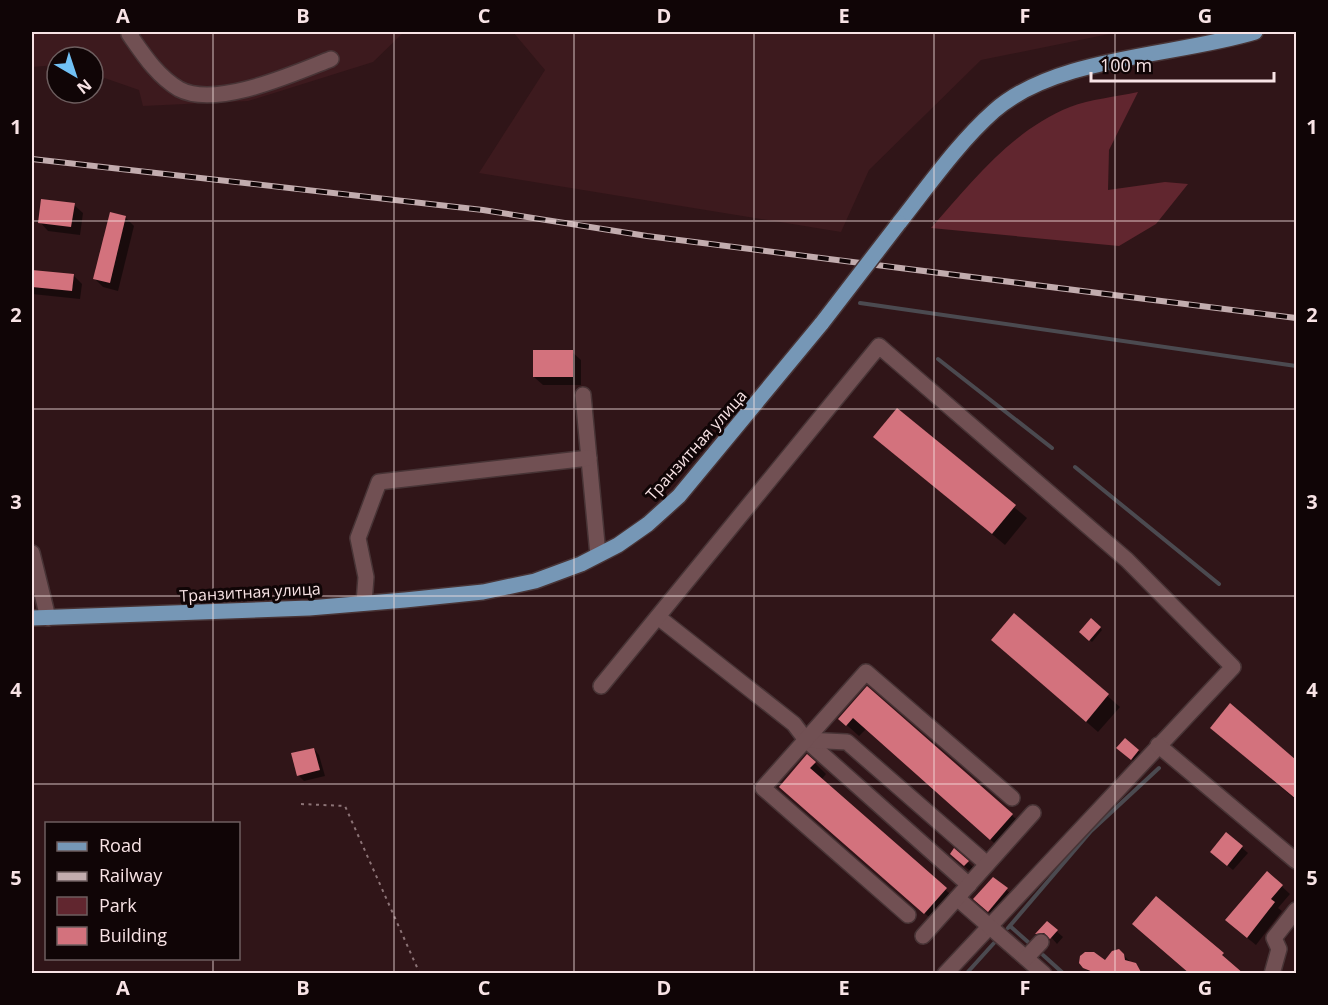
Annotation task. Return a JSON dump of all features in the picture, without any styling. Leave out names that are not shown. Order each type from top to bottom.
[{"type":"main road","name":"Транзитная улица","points":[[32,618],[364,603],[483,592],[535,581],[598,555],[648,524],[679,496],[822,323],[964,142],[995,110],[1027,88],[1072,71],[1255,32]]},
{"type":"lane","points":[[132,32],[129,34],[151,65],[180,89],[211,95],[275,81],[331,58]]},
{"type":"lane","points":[[601,686],[879,346],[1126,561],[1233,667],[945,974]]},
{"type":"lane","points":[[584,395],[598,555]]},
{"type":"lane","points":[[364,603],[366,577],[358,538],[379,482],[589,458]]},
{"type":"lane","points":[[32,553],[48,618]]},
{"type":"lane","points":[[658,617],[794,724],[806,740],[969,885]]},
{"type":"lane","points":[[908,915],[763,788],[866,672],[1012,798]]},
{"type":"lane","points":[[806,740],[847,742],[987,864]]},
{"type":"lane","points":[[1158,746],[1296,861]]},
{"type":"lane","points":[[923,936],[1033,813]]},
{"type":"lane","points":[[957,898],[1044,974]]},
{"type":"lane","points":[[1272,974],[1279,949],[1274,938],[1296,910]]},
{"type":"lane","points":[[1026,958],[1041,942]]},
{"type":"path","points":[[301,804],[345,806],[420,974]]},
{"type":"shaded area","points":[[32,32],[404,32],[373,62],[248,101],[143,106],[139,90],[105,78],[105,45],[45,45],[45,66],[32,67]]},
{"type":"shaded area","points":[[513,32],[1119,32],[981,60],[869,170],[841,232],[479,173],[545,70]]},
{"type":"green space","points":[[1138,92],[1109,150],[1108,190],[1165,182],[1188,184],[1156,224],[1119,246],[931,228],[994,159],[1029,129],[1078,104]]},
{"type":"building","points":[[41,199],[75,203],[71,227],[38,223]]},
{"type":"building","points":[[110,212],[126,216],[110,283],[93,279]]},
{"type":"building","points":[[32,270],[74,274],[72,291],[32,287]]},
{"type":"building","points":[[533,350],[573,350],[573,377],[533,377]]},
{"type":"building","points":[[897,408],[1016,505],[992,534],[873,437]]},
{"type":"building","points":[[1014,613],[1109,694],[1086,722],[991,640]]},
{"type":"building","points":[[1091,618],[1101,627],[1089,641],[1079,632]]},
{"type":"building","points":[[867,686],[1013,814],[990,840],[853,718],[846,726],[838,719]]},
{"type":"building","points":[[1230,703],[1296,760],[1296,799],[1210,728]]},
{"type":"building","points":[[1125,738],[1139,750],[1131,760],[1116,748]]},
{"type":"building","points":[[314,748],[320,770],[297,776],[291,753]]},
{"type":"building","points":[[807,754],[816,762],[810,768],[947,888],[924,914],[779,787]]},
{"type":"building","points":[[1226,832],[1243,846],[1227,866],[1210,852]]},
{"type":"building","points":[[954,848],[969,861],[964,866],[950,854]]},
{"type":"building","points":[[1267,871],[1283,885],[1271,899],[1275,902],[1247,938],[1225,920]]},
{"type":"building","points":[[993,877],[1008,888],[988,912],[973,899]]},
{"type":"building","points":[[1156,896],[1224,953],[1222,955],[1244,974],[1190,974],[1132,924]]},
{"type":"building","points":[[1047,921],[1058,930],[1050,939],[1044,933],[1035,934]]},
{"type":"building","points":[[1119,949],[1124,954],[1125,960],[1136,963],[1142,974],[1098,974],[1083,968],[1079,963],[1080,956],[1085,952],[1094,952],[1105,960],[1112,951]]},
{"type":"waterway","points":[[860,303],[1296,366]]},
{"type":"waterway","points":[[938,359],[1052,448]]},
{"type":"waterway","points":[[1075,467],[1219,584]]},
{"type":"waterway","points":[[1008,928],[1091,831],[1159,768]]},
{"type":"waterway","points":[[1010,926],[1028,942]]},
{"type":"waterway","points":[[966,974],[994,943]]},
{"type":"waterway","points":[[1043,955],[1064,974]]},
{"type":"railway","points":[[32,159],[483,210],[647,236],[1296,318]]}]
